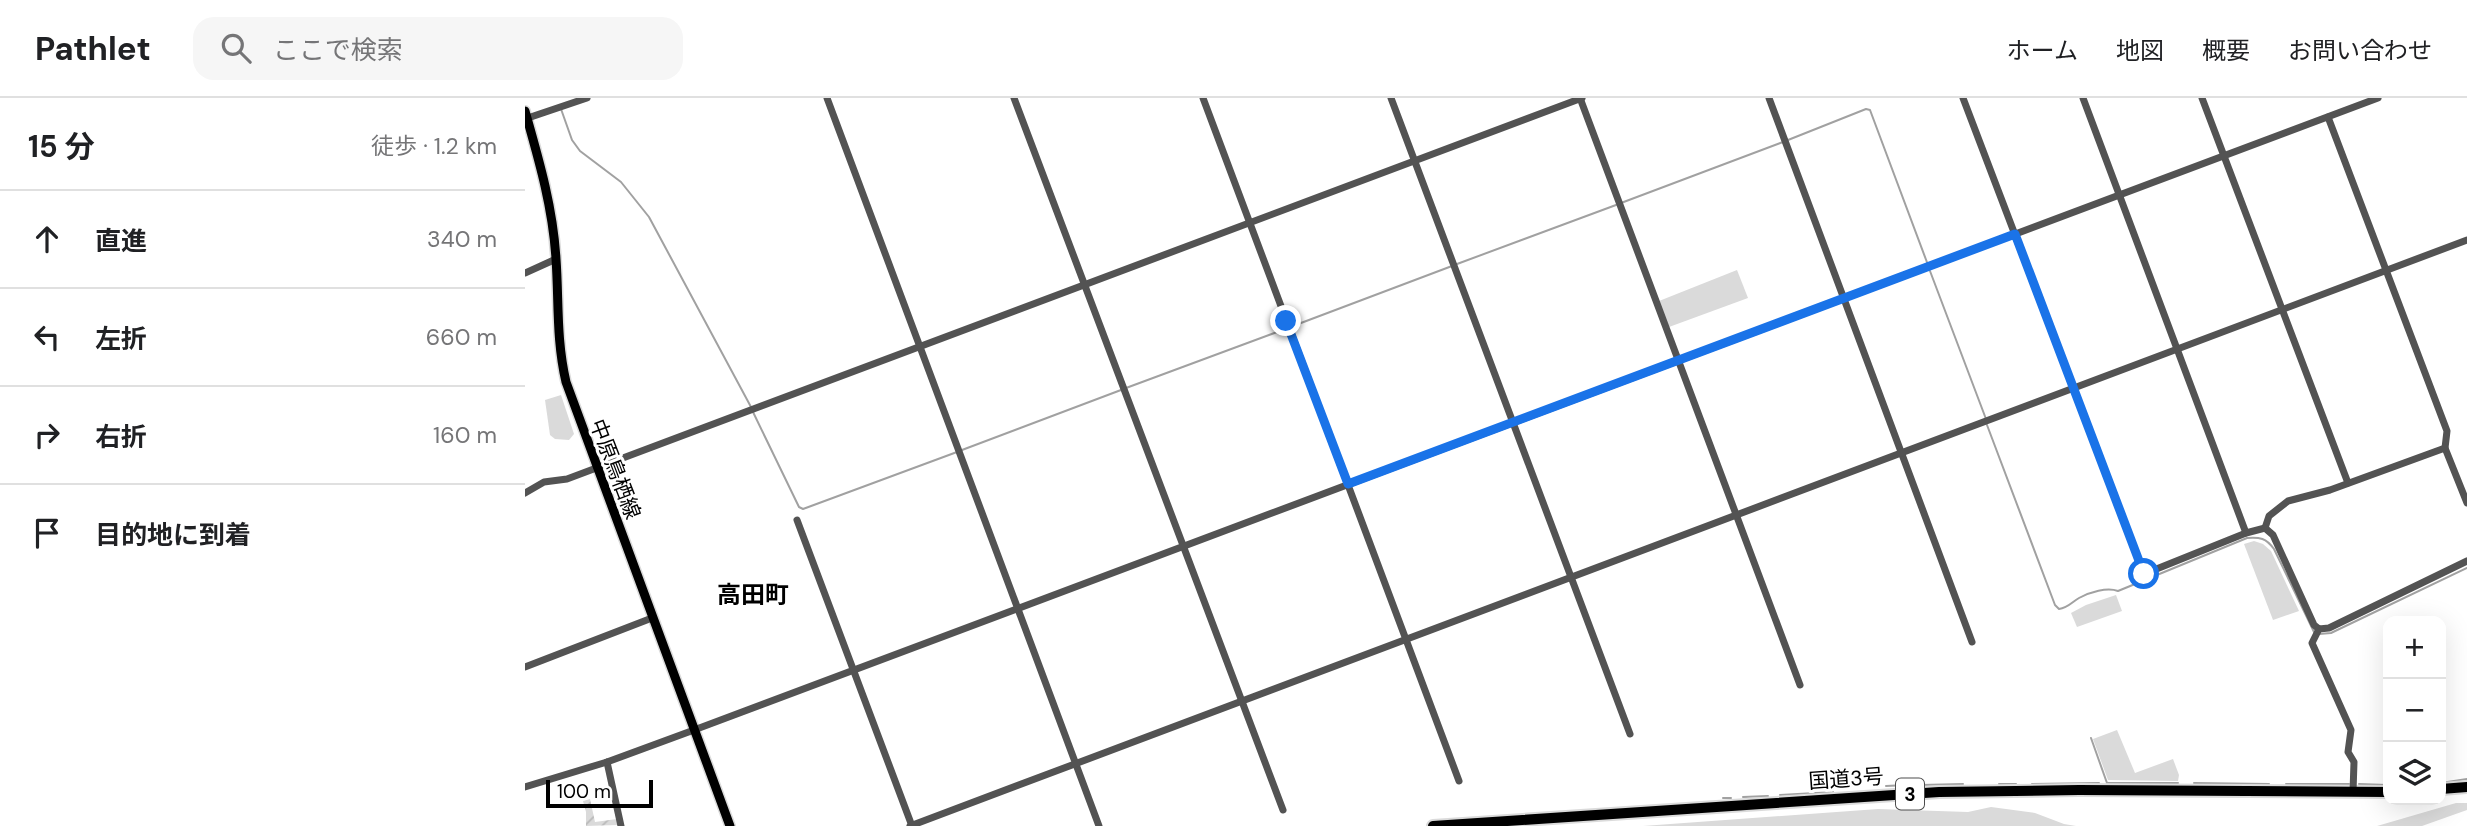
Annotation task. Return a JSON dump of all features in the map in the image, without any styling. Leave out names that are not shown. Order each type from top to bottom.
[{"type":"highway","points":[[2446,789],[2467,787]]},
{"type":"highway","name":"国道3号","points":[[1433,826],[1939,792],[2383,792]]},
{"type":"main road","name":"中原鳥栖線","points":[[526,116],[549,201],[556,259],[558,341],[576,414],[730,826]]},
{"type":"street","points":[[526,116],[587,98]]},
{"type":"street","points":[[827,98],[1099,826]]},
{"type":"street","points":[[1014,98],[1283,810]]},
{"type":"street","points":[[1203,98],[1459,781]]},
{"type":"street","points":[[1391,98],[1630,734]]},
{"type":"street","points":[[525,493],[544,482],[567,479],[597,468],[1580,98],[1800,685]]},
{"type":"street","points":[[1769,98],[1972,642]]},
{"type":"street","points":[[1963,98],[2144,574],[2265,528]]},
{"type":"street","points":[[2083,98],[2246,533]]},
{"type":"street","points":[[2202,98],[2348,483]]},
{"type":"street","points":[[525,787],[607,762],[694,730],[2378,98]]},
{"type":"street","points":[[2328,117],[2447,432],[2445,448],[2467,503]]},
{"type":"street","points":[[797,520],[911,826],[2467,240]]},
{"type":"street","points":[[525,273],[556,259]]},
{"type":"street","points":[[2265,528],[2269,516],[2288,501],[2348,483],[2445,448]]},
{"type":"street","points":[[2265,528],[2273,535],[2317,633]]},
{"type":"street","points":[[2353,792],[2354,762],[2348,752],[2351,730],[2312,643],[2317,633],[2467,561]]},
{"type":"street","points":[[525,667],[652,618]]},
{"type":"street","points":[[607,762],[621,826]]},
{"type":"shaded area","points":[[1737,270],[1748,298],[1669,327],[1659,301]]},
{"type":"shaded area","points":[[561,395],[574,434],[569,440],[555,439],[550,435],[545,400]]},
{"type":"shaded area","points":[[2254,541],[2271,551],[2299,611],[2273,620],[2244,544]]},
{"type":"shaded area","points":[[2116,595],[2122,611],[2077,627],[2071,613]]},
{"type":"shaded area","points":[[2117,730],[2135,773],[2173,759],[2179,775],[2178,781],[2108,780],[2093,739]]},
{"type":"shaded area","points":[[590,799],[595,822],[617,819],[618,825],[586,826],[583,801]]},
{"type":"shaded area","points":[[2456,803],[2467,803],[2467,810],[2422,826],[2377,826]]},
{"type":"shaded area","points":[[1991,807],[2035,813],[2076,826],[1643,826],[1878,809],[1968,812]]},
{"type":"waterway","points":[[561,109],[572,140],[580,151],[621,182],[649,217],[751,407]]},
{"type":"waterway","points":[[1788,140],[1866,109],[1870,110],[1928,265]]},
{"type":"waterway","points":[[1621,203],[1783,142]]},
{"type":"waterway","points":[[1457,264],[1616,205]]},
{"type":"waterway","points":[[1293,326],[1452,266]]},
{"type":"waterway","points":[[1930,271],[1986,419]]},
{"type":"waterway","points":[[1126,388],[1288,328]]},
{"type":"waterway","points":[[962,450],[1121,390]]},
{"type":"waterway","points":[[753,412],[799,507],[803,509],[957,452]]},
{"type":"waterway","points":[[1987,425],[2055,605],[2059,609],[2088,594],[2104,590],[2118,591],[2247,538],[2256,538],[2265,540],[2274,549],[2314,632]]},
{"type":"waterway","points":[[2319,634],[2331,633],[2467,568]]},
{"type":"waterway","points":[[2091,738],[2107,783],[2178,783]]},
{"type":"waterway","points":[[2446,782],[2467,779]]},
{"type":"waterway","points":[[2032,784],[2099,783]]},
{"type":"waterway","points":[[2194,783],[2269,784]]},
{"type":"waterway","points":[[1921,785],[1963,784]]},
{"type":"waterway","points":[[1999,784],[2016,784]]},
{"type":"waterway","points":[[2286,784],[2349,784]]},
{"type":"waterway","points":[[2359,784],[2383,785]]},
{"type":"waterway","points":[[1886,786],[1906,785]]},
{"type":"waterway","points":[[1780,795],[1833,792]]},
{"type":"waterway","points":[[1743,797],[1768,796]]},
{"type":"waterway","points":[[1723,798],[1731,798]]},
{"type":"district","name":"高田町","points":[[753,595]]},
{"type":"route","points":[[1286,321],[1348,484],[2015,234],[2144,574]]}]
